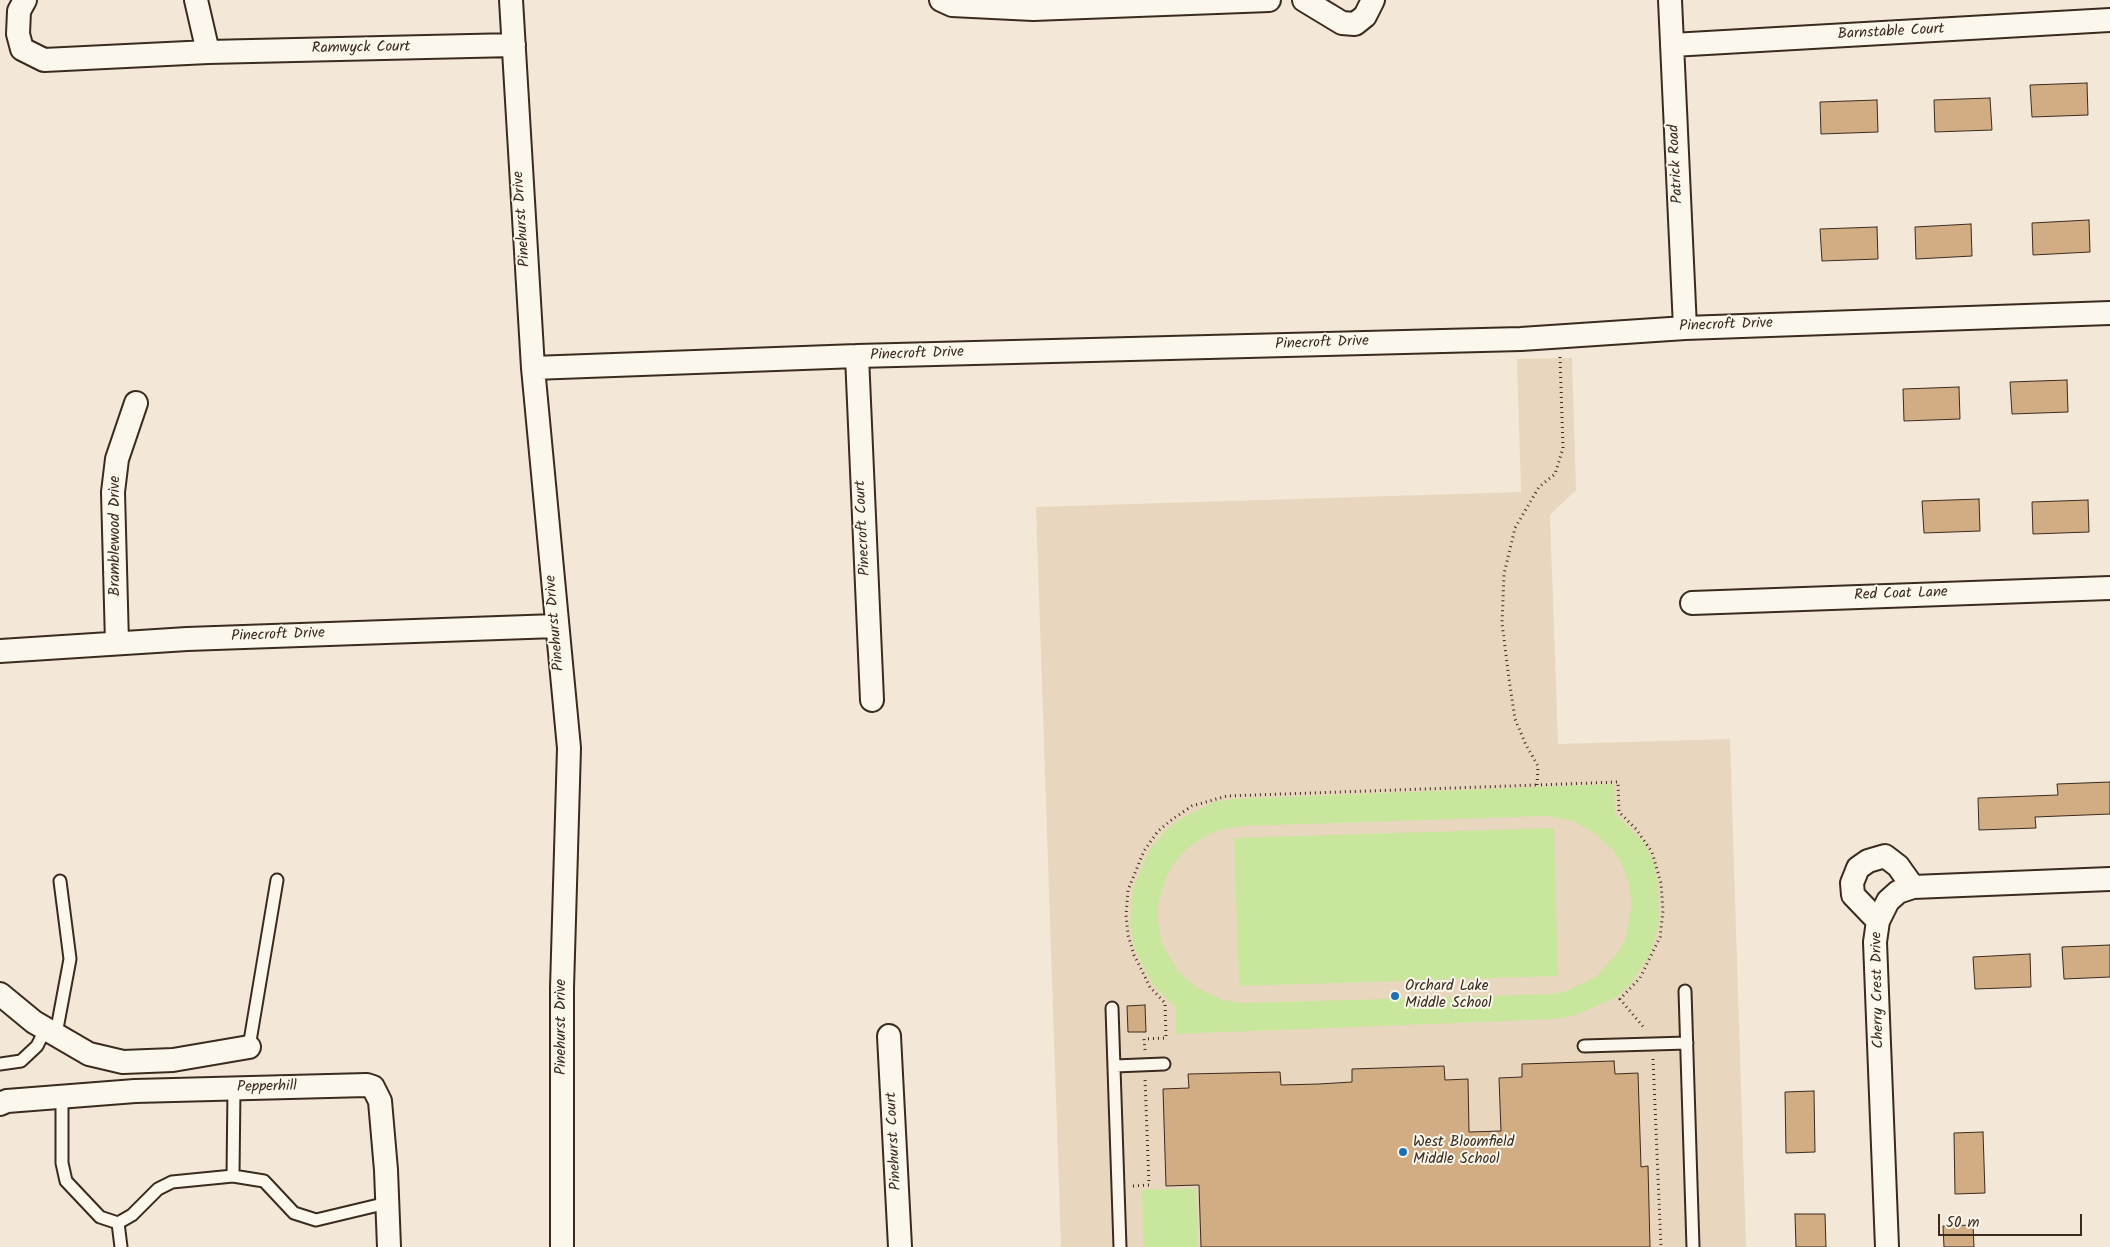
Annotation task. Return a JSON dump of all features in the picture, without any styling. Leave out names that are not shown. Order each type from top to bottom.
[{"type":"street","name":"Ramwyck Court","points":[[25,0],[20,11],[18,34],[22,49],[44,60],[208,52],[514,45]]},
{"type":"street","points":[[196,0],[208,52]]},
{"type":"street","name":"Pinehurst Drive","points":[[512,0],[533,368],[569,748],[562,988],[562,1247]]},
{"type":"street","points":[[941,0],[952,5],[1033,9],[1269,0]]},
{"type":"street","points":[[1304,0],[1325,15],[1342,23],[1355,24],[1365,16],[1373,0]]},
{"type":"street","name":"Patrick Road","points":[[1670,0],[1685,328]]},
{"type":"street","name":"Barnstable Court","points":[[1672,45],[2110,20]]},
{"type":"street","name":"Pinecroft Drive","points":[[533,368],[857,356],[1560,336],[1685,328],[2110,313]]},
{"type":"street","name":"Pinecroft Court","points":[[857,356],[872,700]]},
{"type":"street","name":"Bramblewood Drive","points":[[117,643],[112,492],[117,459],[136,403]]},
{"type":"street","name":"Red Coat Lane","points":[[1692,603],[2110,588]]},
{"type":"street","name":"Pinecroft Drive","points":[[0,651],[117,643],[556,626]]},
{"type":"street","points":[[1878,921],[1854,895],[1852,883],[1858,868],[1868,861],[1885,856],[1898,866],[1914,887]]},
{"type":"street","name":"Cherry Crest Drive","points":[[1887,1247],[1875,942],[1878,921],[1888,901],[1898,892],[1914,887],[2110,879]]},
{"type":"street","points":[[0,994],[51,1031],[89,1054],[123,1062],[173,1060],[248,1047]]},
{"type":"street","name":"Pinehurst Court","points":[[889,1036],[900,1247]]},
{"type":"street","name":"Pepperhill","points":[[0,1104],[7,1101],[135,1091],[367,1085],[373,1087],[380,1102],[389,1247]]},
{"type":"lane","points":[[248,1047],[277,880]]},
{"type":"lane","points":[[0,1064],[21,1061],[51,1031],[70,959],[60,881]]},
{"type":"lane","points":[[1685,991],[1693,1247]]},
{"type":"lane","points":[[1112,1008],[1120,1247]]},
{"type":"lane","points":[[1584,1046],[1687,1043]]},
{"type":"lane","points":[[1114,1066],[1164,1064]]},
{"type":"lane","points":[[233,1176],[234,1088]]},
{"type":"lane","points":[[62,1096],[62,1163],[66,1181],[100,1217],[118,1223],[132,1215],[158,1189],[172,1182],[233,1176],[264,1181],[294,1213],[316,1220],[387,1203]]},
{"type":"lane","points":[[118,1223],[121,1247]]},
{"type":"path","points":[[1537,785],[1538,766],[1526,745],[1515,719],[1502,623],[1504,574],[1515,528],[1538,488],[1555,474],[1563,448],[1560,336]]},
{"type":"path","points":[[1133,1194],[1133,1186],[1150,1185],[1144,1039],[1166,1038],[1164,1003],[1150,987],[1134,955],[1128,935],[1126,915],[1128,890],[1144,851],[1158,831],[1192,806],[1227,796],[1618,782],[1619,812],[1636,828],[1652,852],[1661,883],[1663,911],[1660,937],[1640,978],[1620,999],[1648,1032],[1651,1044],[1661,1247]]},
{"type":"shaded area","name":"Orchard Lake Middle School","points":[[1572,358],[1576,490],[1550,515],[1558,744],[1730,739],[1746,1247],[1061,1247],[1036,507],[1521,492],[1517,359]]},
{"type":"green space","points":[[1614,784],[1615,813],[1644,843],[1654,863],[1658,883],[1659,924],[1650,955],[1631,983],[1617,997],[1576,1015],[1557,1019],[1176,1034],[1176,1008],[1153,985],[1135,950],[1130,924],[1133,888],[1149,851],[1164,832],[1180,819],[1214,802],[1232,799]],"holes":[[[1546,816],[1573,821],[1593,832],[1612,849],[1621,863],[1628,880],[1632,903],[1626,937],[1619,951],[1596,977],[1566,991],[1552,994],[1244,1003],[1223,1000],[1197,988],[1177,970],[1162,943],[1158,921],[1158,904],[1172,866],[1186,849],[1209,834],[1224,829],[1244,826]]]},
{"type":"green space","points":[[1554,828],[1558,976],[1239,986],[1234,838]]},
{"type":"green space","points":[[1196,1188],[1198,1247],[1143,1247],[1142,1190]]},
{"type":"building","points":[[2087,83],[2088,115],[2032,117],[2030,85]]},
{"type":"building","points":[[1990,98],[1992,130],[1935,132],[1934,100]]},
{"type":"building","points":[[1877,100],[1878,132],[1821,134],[1820,102]]},
{"type":"building","points":[[2089,220],[2090,252],[2033,255],[2032,223]]},
{"type":"building","points":[[1971,224],[1972,256],[1916,259],[1915,227]]},
{"type":"building","points":[[1877,227],[1878,259],[1822,261],[1820,229]]},
{"type":"building","points":[[2067,380],[2068,412],[2012,414],[2010,382]]},
{"type":"building","points":[[1959,387],[1960,419],[1904,421],[1903,389]]},
{"type":"building","points":[[1979,499],[1980,531],[1924,533],[1922,501]]},
{"type":"building","points":[[2088,500],[2089,532],[2033,534],[2032,502]]},
{"type":"building","points":[[2110,782],[2110,814],[2035,817],[2036,828],[1979,830],[1978,798],[2058,795],[2057,784]]},
{"type":"building","points":[[2110,945],[2110,977],[2064,979],[2062,947]]},
{"type":"building","points":[[2030,954],[2031,987],[1975,989],[1973,957]]},
{"type":"building","points":[[1145,1005],[1146,1032],[1128,1032],[1127,1006]]},
{"type":"building","name":"West Bloomfield Middle School","points":[[1614,1061],[1615,1074],[1638,1073],[1641,1167],[1648,1166],[1650,1247],[1201,1247],[1199,1185],[1166,1186],[1163,1089],[1189,1088],[1188,1074],[1280,1072],[1281,1085],[1319,1084],[1352,1082],[1352,1069],[1444,1066],[1445,1080],[1468,1079],[1469,1132],[1501,1131],[1499,1078],[1522,1077],[1522,1064]]},
{"type":"building","points":[[1814,1091],[1815,1152],[1786,1153],[1785,1092]]},
{"type":"building","points":[[1983,1132],[1985,1193],[1955,1194],[1954,1133]]},
{"type":"building","points":[[1795,1214],[1825,1214],[1826,1247],[1796,1247]]},
{"type":"building","points":[[1973,1225],[1974,1247],[1944,1247],[1943,1226]]},
{"type":"place","name":"Orchard Lake Middle School","points":[[1395,996]]},
{"type":"place","name":"West Bloomfield Middle School","points":[[1403,1152]]}]
